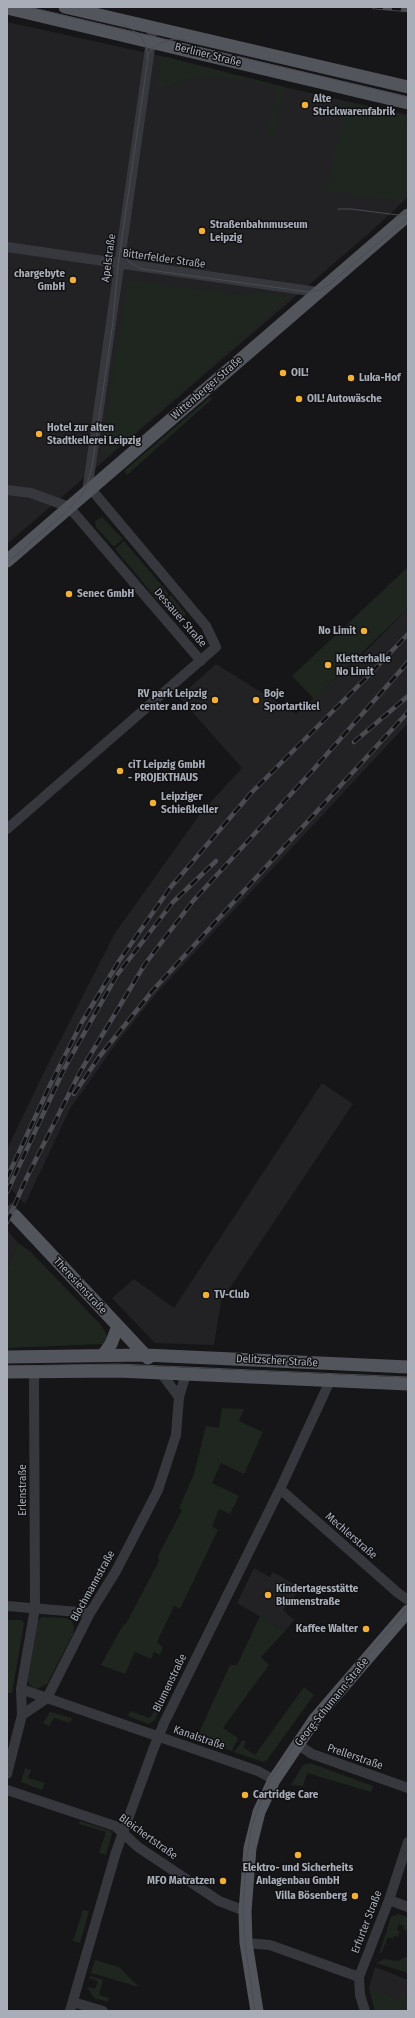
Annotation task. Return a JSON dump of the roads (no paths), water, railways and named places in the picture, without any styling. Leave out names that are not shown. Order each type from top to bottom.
[{"type":"main road","name":"Berliner Straße","points":[[65,7],[408,87]]},
{"type":"main road","name":"Berliner Straße","points":[[7,8],[408,103]]},
{"type":"main road","name":"Wittenberger Straße","points":[[7,561],[408,215]]},
{"type":"main road","name":"Theresienstraße","points":[[15,1216],[145,1355]]},
{"type":"main road","points":[[103,1355],[111,1344],[118,1326]]},
{"type":"main road","points":[[145,1355],[161,1373]]},
{"type":"main road","name":"Delitzscher Straße","points":[[7,1357],[145,1355],[408,1367]]},
{"type":"main road","name":"Delitzscher Straße","points":[[7,1372],[161,1373],[408,1384]]},
{"type":"main road","name":"Georg-Schumann-Straße","points":[[257,2011],[246,1943],[245,1911],[248,1864],[254,1829],[261,1806],[274,1780],[297,1744],[327,1705],[408,1611]]},
{"type":"street","name":"Apelstraße","points":[[89,490],[153,27]]},
{"type":"street","name":"Bitterfelder Straße","points":[[7,248],[317,292]]},
{"type":"street","name":"Dessauer Straße","points":[[7,490],[31,493],[69,507],[201,661],[216,647],[206,626],[89,490]]},
{"type":"street","points":[[7,828],[201,661]]},
{"type":"street","name":"Erlenstraße","points":[[22,1715],[21,1689],[35,1608],[34,1372]]},
{"type":"street","points":[[161,1373],[179,1397]]},
{"type":"street","name":"Blochmannstraße","points":[[22,1715],[47,1698],[90,1613],[116,1571],[158,1490],[176,1435],[179,1397],[186,1374]]},
{"type":"street","name":"Blumenstraße","points":[[72,2007],[116,1852],[124,1834],[158,1737],[280,1489],[330,1381]]},
{"type":"street","name":"Mechlerstraße","points":[[280,1489],[398,1593],[408,1600]]},
{"type":"street","points":[[7,1606],[90,1613]]},
{"type":"street","name":"Kanalstraße","points":[[21,1689],[258,1771],[274,1780]]},
{"type":"street","points":[[7,1774],[22,1715]]},
{"type":"street","name":"Prellerstraße","points":[[297,1744],[312,1754],[408,1788]]},
{"type":"street","name":"Bleichertstraße","points":[[7,1790],[115,1826],[138,1847],[219,1901],[245,1911]]},
{"type":"street","name":"Erfurter Straße","points":[[365,2011],[360,1995],[359,1977],[389,1900],[408,1842]]},
{"type":"street","points":[[389,1900],[408,1907]]},
{"type":"street","points":[[246,1943],[270,1945],[359,1977]]},
{"type":"street","points":[[72,2007],[103,2011]]},
{"type":"tunnel","points":[[7,1207],[15,1216]]},
{"type":"tram line","points":[[28,7],[408,97]]},
{"type":"tram line","points":[[7,563],[65,513],[80,497],[86,488],[92,467],[113,322],[118,265],[148,58],[146,46],[141,37],[132,29],[122,25]]},
{"type":"tram line","points":[[146,57],[154,47],[163,42],[173,39],[186,40]]},
{"type":"tram line","points":[[338,209],[351,209],[398,215],[408,214]]},
{"type":"tram line","points":[[120,248],[129,262],[142,269],[309,292],[320,290],[330,284],[408,218]]},
{"type":"tram line","points":[[7,1366],[118,1364],[408,1377]]},
{"type":"tram line","points":[[255,2011],[245,1943],[243,1910],[246,1864],[251,1829],[257,1811],[271,1778],[313,1718],[408,1607]]},
{"type":"railway","points":[[374,7],[408,10]]},
{"type":"railway","points":[[7,1178],[50,1085],[82,1022],[119,961],[170,888],[252,792],[408,634]]},
{"type":"railway","points":[[7,1222],[27,1177],[80,1072],[145,964],[193,901],[313,770],[408,662]]},
{"type":"railway","points":[[354,742],[408,696]]},
{"type":"railway","points":[[74,1094],[99,1057],[154,989],[408,712]]},
{"type":"railway","points":[[7,1192],[64,1069],[117,975],[173,902],[216,861]]},
{"type":"place","name":"Alte Strickwarenfabrik","points":[[305,105]]},
{"type":"place","name":"Straßenbahnmuseum Leipzig","points":[[202,231]]},
{"type":"place","name":"chargebyte GmbH","points":[[73,280]]},
{"type":"place","name":"OIL!","points":[[283,373]]},
{"type":"place","name":"Luka-Hof","points":[[351,378]]},
{"type":"place","name":"OIL! Autowäsche","points":[[299,399]]},
{"type":"place","name":"Hotel zur alten Stadtkellerei Leipzig","points":[[39,434]]},
{"type":"place","name":"Senec GmbH","points":[[69,594]]},
{"type":"place","name":"No Limit","points":[[364,631]]},
{"type":"place","name":"Kletterhalle No Limit","points":[[328,665]]},
{"type":"place","name":"RV park Leipzig center and zoo","points":[[215,700]]},
{"type":"place","name":"Boje Sportartikel","points":[[256,700]]},
{"type":"place","name":"ciT Leipzig GmbH - PROJEKTHAUS","points":[[120,771]]},
{"type":"place","name":"Leipziger Schießkeller","points":[[153,803]]},
{"type":"place","name":"TV-Club","points":[[206,1295]]},
{"type":"place","name":"Kindertagesstätte Blumenstraße","points":[[268,1595]]},
{"type":"place","name":"Kaffee Walter","points":[[366,1629]]},
{"type":"place","name":"Cartridge Care","points":[[245,1795]]},
{"type":"place","name":"Elektro- und Sicherheits Anlagenbau GmbH","points":[[298,1855]]},
{"type":"place","name":"MFO Matratzen","points":[[223,1881]]},
{"type":"place","name":"Villa Bösenberg","points":[[355,1896]]}]
